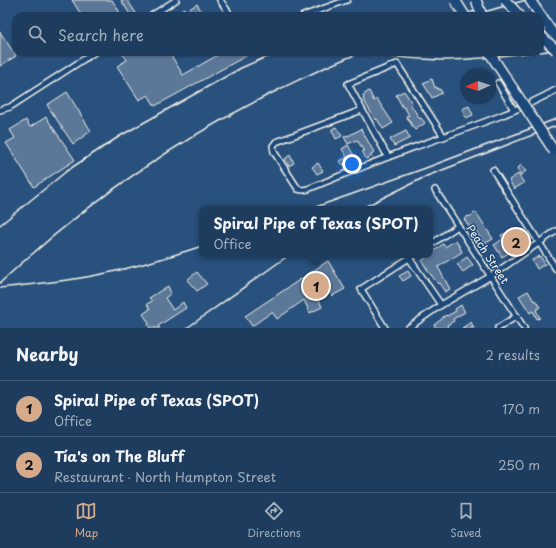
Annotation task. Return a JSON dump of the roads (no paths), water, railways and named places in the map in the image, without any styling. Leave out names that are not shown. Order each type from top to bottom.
[{"type":"highway","points":[[455,0],[462,12]]},
{"type":"highway","points":[[476,0],[480,12]]},
{"type":"highway","points":[[505,0],[516,12]]},
{"type":"highway","points":[[530,0],[538,12]]},
{"type":"highway","points":[[544,20],[556,38]]},
{"type":"highway","points":[[544,39],[556,50]]},
{"type":"highway","points":[[492,56],[555,153]]},
{"type":"highway","points":[[497,56],[517,96]]},
{"type":"street","points":[[157,12],[176,0]]},
{"type":"street","points":[[220,0],[228,12]]},
{"type":"street","points":[[314,12],[347,0]]},
{"type":"street","points":[[0,110],[10,107],[89,56]]},
{"type":"street","points":[[388,157],[348,84],[397,64],[444,137]]},
{"type":"street","points":[[498,83],[514,110]]},
{"type":"street","points":[[362,110],[276,142],[274,152],[298,189],[308,189],[388,157],[444,137],[534,102],[556,90]]},
{"type":"street","points":[[493,170],[556,269]]},
{"type":"street","name":"Peach Street","points":[[435,190],[524,328]]},
{"type":"street","points":[[433,242],[458,226]]},
{"type":"street","points":[[408,328],[441,305],[491,276],[556,231]]},
{"type":"street","points":[[385,328],[361,289],[409,258]]},
{"type":"street","points":[[413,258],[441,305]]},
{"type":"street","points":[[498,328],[516,316]]},
{"type":"railway","points":[[484,12],[526,0]]},
{"type":"railway","points":[[544,52],[556,50]]},
{"type":"railway","points":[[0,225],[68,170],[120,136],[241,68],[272,56]]},
{"type":"railway","points":[[0,283],[64,227],[98,201],[168,152],[242,108],[352,56]]},
{"type":"railway","points":[[386,56],[448,60],[499,56]]},
{"type":"railway","points":[[318,206],[423,169],[556,119]]},
{"type":"railway","points":[[366,206],[427,176],[556,126]]},
{"type":"railway","points":[[0,288],[65,280],[122,270],[199,247]]},
{"type":"railway","points":[[187,328],[285,258]]},
{"type":"place","name":"Tía's on The Bluff","points":[[516,242]]},
{"type":"place","name":"Spiral Pipe of Texas (SPOT)","points":[[316,286]]}]
